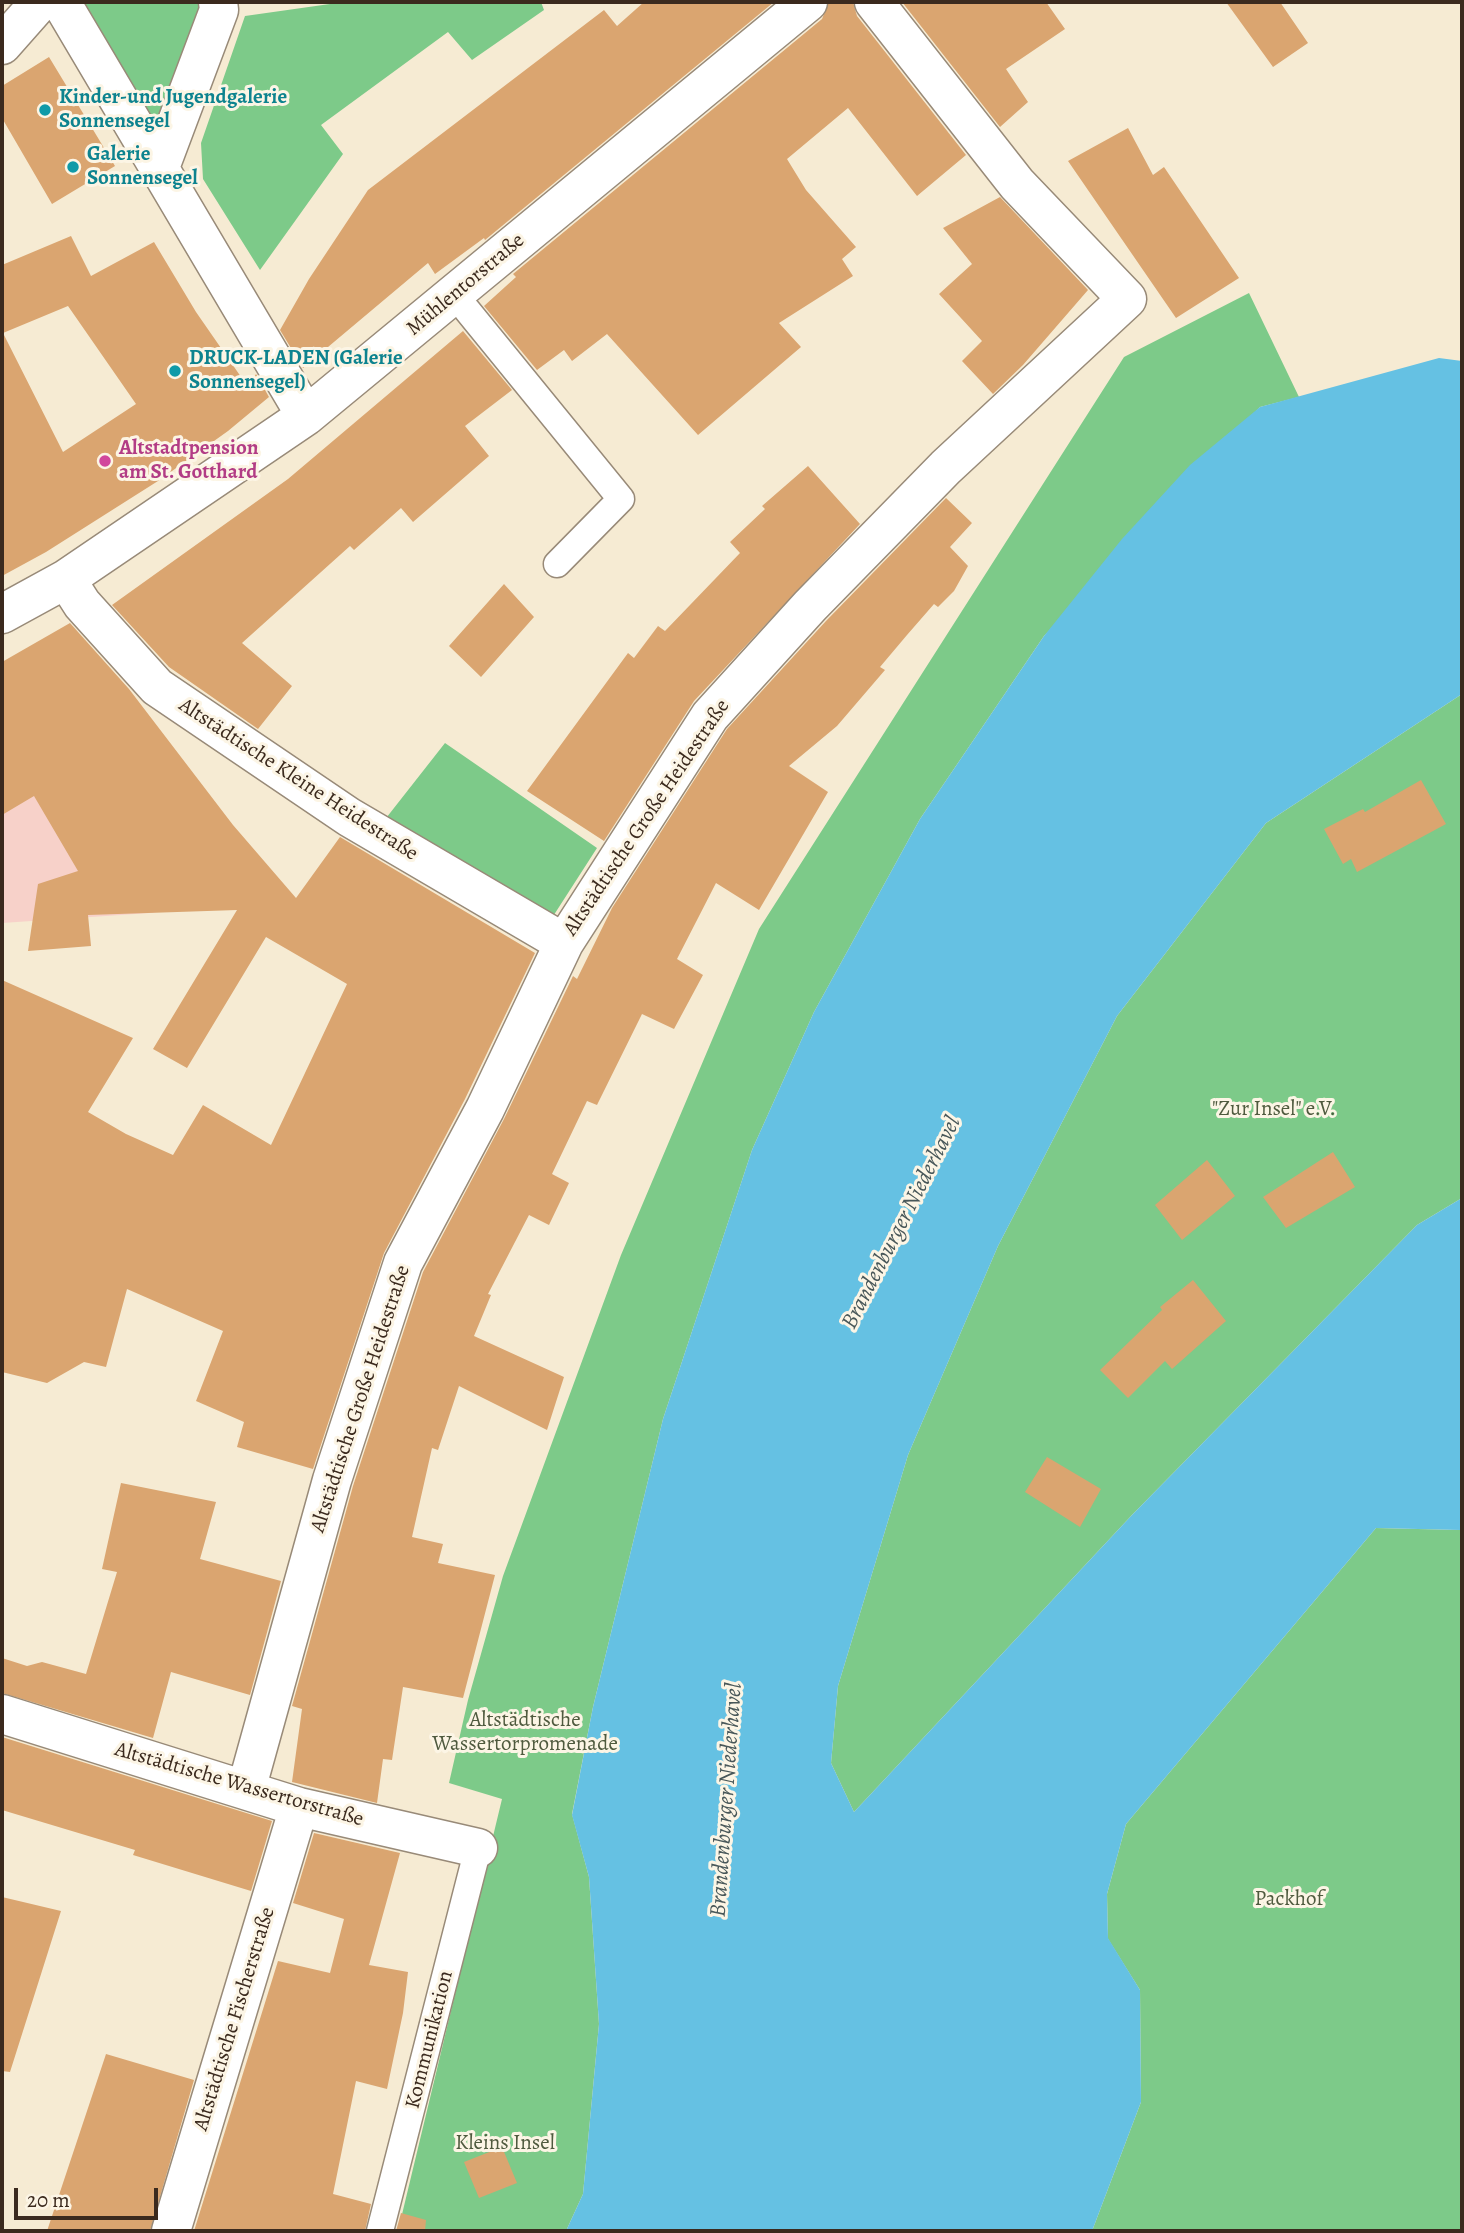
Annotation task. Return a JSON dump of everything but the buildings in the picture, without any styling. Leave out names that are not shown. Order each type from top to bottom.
[{"type":"street","points":[[2,46],[40,2]]},
{"type":"street","points":[[61,2],[306,416]]},
{"type":"street","points":[[159,170],[219,10],[218,2]]},
{"type":"street","name":"Mühlentorstraße","points":[[2,614],[66,579],[306,416],[808,2]]},
{"type":"street","name":"Altstädtische Große Heidestraße","points":[[246,1790],[332,1480],[403,1263],[485,1109],[564,943],[710,716],[810,606],[946,467],[1127,299],[1017,184],[874,2]]},
{"type":"street","name":"Altstädtische Kleine Heidestraße","points":[[66,579],[82,604],[157,687],[349,817],[564,943]]},
{"type":"street","name":"Altstädtische Wassertorstraße","points":[[2,1714],[299,1807],[478,1848]]},
{"type":"street","name":"Altstädtische Fischerstraße","points":[[171,2231],[299,1807]]},
{"type":"lane","points":[[467,310],[621,499],[557,564]]},
{"type":"lane","name":"Kommunikation","points":[[380,2231],[478,1848]]},
{"type":"shaded area","points":[[15,764],[205,904],[150,913],[2,923],[2,772]]},
{"type":"green space","points":[[84,2],[203,2],[156,135]]},
{"type":"green space","points":[[344,2],[541,2],[544,10],[472,60],[448,32],[321,125],[343,154],[260,270],[203,179],[201,143],[245,16]]},
{"type":"green space","name":"Altstädtische Wassertorpromenade","points":[[1249,293],[1299,397],[1260,407],[1044,636],[920,819],[814,1012],[752,1150],[663,1419],[593,1707],[572,1814],[589,1877],[599,2024],[583,2194],[566,2231],[398,2231],[502,1799],[449,1783],[468,1700],[503,1576],[621,1255],[759,929],[1124,357]]},
{"type":"green space","name":"\"Zur Insel\" e.V.","points":[[1462,694],[1462,1198],[1417,1225],[1132,1515],[854,1812],[831,1763],[838,1686],[908,1455],[998,1246],[1117,1016],[1266,823]]},
{"type":"green space","points":[[445,743],[597,848],[550,921],[383,822]]},
{"type":"green space","name":"Packhof","points":[[1462,1526],[1462,2231],[1092,2231],[1141,2102],[1140,1990],[1108,1939],[1107,1894],[1126,1824],[1376,1528],[1460,1530]]},
{"type":"water","name":"Brandenburger Niederhavel","points":[[1439,358],[1462,361],[1462,694],[1266,823],[1117,1016],[998,1246],[908,1455],[838,1686],[831,1763],[854,1812],[1132,1515],[1417,1225],[1462,1198],[1462,1526],[1460,1530],[1376,1528],[1126,1824],[1107,1894],[1108,1938],[1140,1990],[1141,2102],[1092,2231],[566,2231],[583,2194],[599,2024],[589,1877],[572,1815],[593,1707],[663,1419],[752,1150],[814,1012],[920,819],[1044,636],[1122,539],[1190,465],[1260,407]]},
{"type":"place","name":"Kinder-und Jugendgalerie Sonnensegel","points":[[45,110]]},
{"type":"place","name":"Galerie Sonnensegel","points":[[73,167]]},
{"type":"place","name":"DRUCK-LADEN (Galerie Sonnensegel)","points":[[175,371]]},
{"type":"place","name":"Altstadtpension am St. Gotthard","points":[[105,461]]},
{"type":"park label","name":"Kleins Insel","points":[[505,2144]]}]
